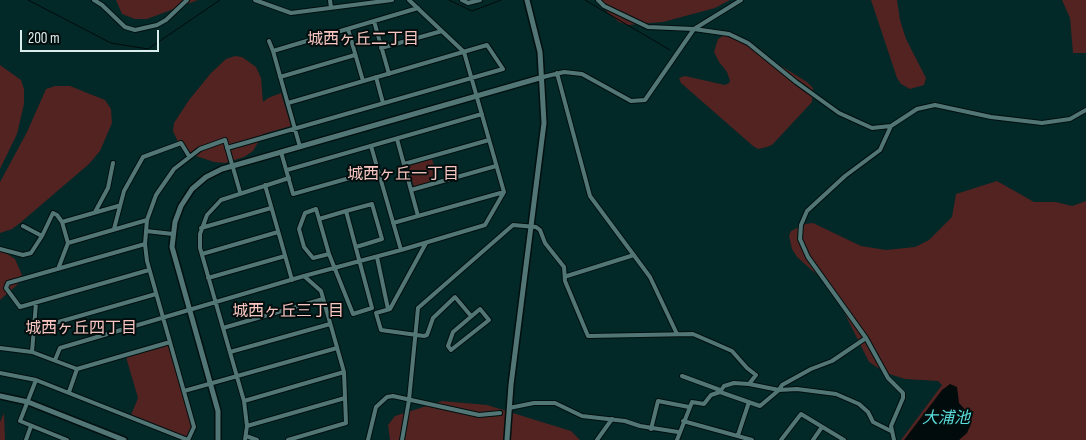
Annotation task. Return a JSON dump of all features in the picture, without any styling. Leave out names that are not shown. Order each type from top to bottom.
[{"type":"street","points":[[94,0],[125,27],[135,30],[158,25],[166,20],[186,0]]},
{"type":"street","points":[[255,0],[291,13],[392,0]]},
{"type":"street","points":[[330,0],[331,8]]},
{"type":"street","points":[[344,0],[345,7]]},
{"type":"street","points":[[55,360],[60,348],[304,276],[485,226],[504,192],[464,52],[409,0]]},
{"type":"street","points":[[462,0],[468,3],[480,0]]},
{"type":"street","points":[[507,440],[509,408],[544,122],[543,77],[540,52],[527,0]]},
{"type":"street","points":[[598,0],[612,10],[648,28],[694,29],[729,34],[748,43],[796,82],[853,120],[872,128],[891,126],[917,109],[935,105],[997,118],[1042,123],[1070,119],[1086,110]]},
{"type":"street","points":[[218,440],[220,420],[174,258],[172,234],[181,206],[192,189],[206,177],[232,166],[557,73],[582,74],[631,101],[640,102],[649,97],[694,29],[741,0]]},
{"type":"street","points":[[272,51],[418,8]]},
{"type":"street","points":[[374,22],[389,74]]},
{"type":"street","points":[[348,29],[363,81]]},
{"type":"street","points":[[381,48],[442,31]]},
{"type":"street","points":[[269,41],[300,147]]},
{"type":"street","points":[[227,148],[503,69],[487,45],[288,103]]},
{"type":"street","points":[[280,77],[355,56]]},
{"type":"street","points":[[557,73],[590,196],[650,277],[677,334]]},
{"type":"street","points":[[376,77],[383,103]]},
{"type":"street","points":[[286,170],[482,114]]},
{"type":"street","points":[[891,126],[880,150],[845,176],[807,212],[800,234],[801,244],[808,257],[866,338],[888,378],[903,393],[900,406],[892,419],[891,432],[894,440]]},
{"type":"street","points":[[397,139],[418,216]]},
{"type":"street","points":[[0,373],[36,380],[188,440],[194,427],[149,270],[145,244],[147,220],[156,195],[164,181],[189,156],[200,149],[225,140],[240,192]]},
{"type":"street","points":[[404,164],[489,140]]},
{"type":"street","points":[[114,229],[118,206],[131,175],[143,157],[181,143],[189,156]]},
{"type":"street","points":[[371,146],[401,250]]},
{"type":"street","points":[[281,152],[294,194],[378,170]]},
{"type":"street","points":[[95,212],[108,188],[113,163]]},
{"type":"street","points":[[411,190],[496,166]]},
{"type":"street","points":[[257,440],[246,438],[247,426],[244,401],[208,278],[200,241],[202,228],[212,209],[221,200],[240,192],[289,178]]},
{"type":"street","points":[[264,185],[292,280]]},
{"type":"street","points":[[393,224],[504,192]]},
{"type":"street","points":[[319,219],[372,204],[382,239],[356,247]]},
{"type":"street","points":[[62,222],[118,206]]},
{"type":"street","points":[[202,228],[271,208]]},
{"type":"street","points":[[329,254],[313,258],[304,248],[299,228],[305,213],[316,209],[329,254],[333,269],[353,314],[372,308],[346,211]]},
{"type":"street","points":[[0,250],[23,255],[31,253],[53,213],[62,222],[68,242],[58,269]]},
{"type":"street","points":[[68,242],[147,220]]},
{"type":"street","points":[[402,440],[418,308],[512,225],[532,227],[540,230],[545,243],[564,267],[565,280],[588,336],[693,334],[732,351],[747,368],[756,374],[749,384]]},
{"type":"street","points":[[23,226],[42,236]]},
{"type":"street","points":[[146,231],[172,234]]},
{"type":"street","points":[[202,254],[278,232]]},
{"type":"street","points":[[426,243],[388,310],[376,313],[381,330],[427,334],[433,318],[455,297],[471,316]]},
{"type":"street","points":[[145,244],[8,283],[6,288],[20,307],[149,270]]},
{"type":"street","points":[[566,276],[634,254]]},
{"type":"street","points":[[208,278],[285,256]]},
{"type":"street","points":[[377,256],[388,310]]},
{"type":"street","points":[[288,440],[304,438],[346,423],[344,372],[321,292],[304,276]]},
{"type":"street","points":[[34,329],[156,294]]},
{"type":"street","points":[[223,328],[323,299]]},
{"type":"street","points":[[32,352],[36,303]]},
{"type":"street","points":[[480,309],[489,320],[451,350],[448,346],[453,332],[471,316],[480,309]]},
{"type":"street","points":[[230,352],[330,324]]},
{"type":"street","points":[[682,376],[760,406],[779,390],[782,384],[832,361],[866,338]]},
{"type":"street","points":[[0,348],[32,352],[77,369],[170,342]]},
{"type":"street","points":[[184,392],[337,348]]},
{"type":"street","points":[[69,392],[77,369]]},
{"type":"street","points":[[244,401],[344,372]]},
{"type":"street","points":[[36,380],[20,421],[67,440]]},
{"type":"street","points":[[677,440],[678,432],[692,402],[704,404],[711,395],[734,382],[779,390],[797,389],[836,394],[859,404],[868,412],[873,422],[891,432]]},
{"type":"street","points":[[0,396],[28,402],[124,440]]},
{"type":"street","points":[[368,440],[373,413],[381,400],[393,396],[479,415],[500,413]]},
{"type":"street","points":[[247,426],[345,398]]},
{"type":"street","points":[[651,428],[658,402],[689,407]]},
{"type":"street","points":[[738,436],[749,402]]},
{"type":"street","points":[[509,408],[534,403],[555,403],[582,416],[612,419],[678,432]]},
{"type":"street","points":[[781,440],[801,414],[844,440]]},
{"type":"street","points":[[598,440],[612,419]]},
{"type":"street","points":[[683,421],[752,440]]},
{"type":"street","points":[[26,440],[31,426]]},
{"type":"street","points":[[813,440],[822,427]]},
{"type":"shaded area","points":[[116,0],[198,0],[147,19],[135,19],[122,14]]},
{"type":"shaded area","points":[[601,0],[730,0],[715,8],[663,22],[628,25],[619,22],[606,11]]},
{"type":"shaded area","points":[[871,0],[897,0],[900,20],[906,39],[926,78],[924,85],[910,89],[901,84],[897,78]]},
{"type":"shaded area","points":[[1062,0],[1086,0],[1086,53],[1073,53],[1070,18]]},
{"type":"shaded area","points":[[728,33],[807,82],[813,88],[812,102],[772,145],[767,147],[758,149],[753,146],[681,83],[679,78],[685,76],[725,85],[729,83],[727,72],[714,52],[718,39]]},
{"type":"shaded area","points":[[235,56],[242,57],[256,67],[261,78],[263,102],[281,93],[291,126],[263,134],[253,151],[244,157],[225,163],[214,162],[193,155],[178,142],[173,131],[174,123],[189,100],[211,73],[226,59]]},
{"type":"shaded area","points":[[0,65],[21,80],[24,89],[24,104],[17,134],[0,169]]},
{"type":"shaded area","points":[[55,86],[70,86],[105,100],[111,109],[112,123],[100,151],[89,164],[20,223],[12,229],[0,233],[0,182],[27,132],[46,89]]},
{"type":"shaded area","points":[[432,159],[438,180],[414,187],[408,166]]},
{"type":"shaded area","points":[[997,181],[1034,202],[1056,202],[1072,206],[1086,201],[1086,440],[901,440],[942,385],[938,381],[905,379],[886,373],[869,362],[832,288],[797,257],[792,249],[789,236],[791,231],[805,224],[813,223],[861,246],[886,250],[915,247],[929,240],[952,217],[956,194]]},
{"type":"shaded area","points":[[0,251],[15,259],[22,275],[18,284],[0,300]]},
{"type":"shaded area","points":[[168,345],[192,426],[186,437],[131,415],[138,398],[126,357]]},
{"type":"shaded area","points":[[442,401],[487,405],[571,431],[580,440],[390,440],[388,425],[395,416]]},
{"type":"shaded area","points":[[4,413],[5,440],[0,440],[0,422]]},
{"type":"water","name":"大浦池","points":[[950,384],[957,387],[959,403],[970,415],[971,424],[967,433],[959,440],[904,440],[942,390]]},
{"type":"waterway","points":[[28,0],[111,43],[148,49],[220,0]]},
{"type":"waterway","points":[[449,0],[472,11],[501,0]]},
{"type":"waterway","points":[[585,0],[670,50]]},
{"type":"district","name":"城西ヶ丘二丁目","points":[[363,40]]},
{"type":"district","name":"城西ヶ丘一丁目","points":[[403,175]]},
{"type":"district","name":"城西ヶ丘三丁目","points":[[288,312]]},
{"type":"district","name":"城西ヶ丘四丁目","points":[[81,329]]}]
